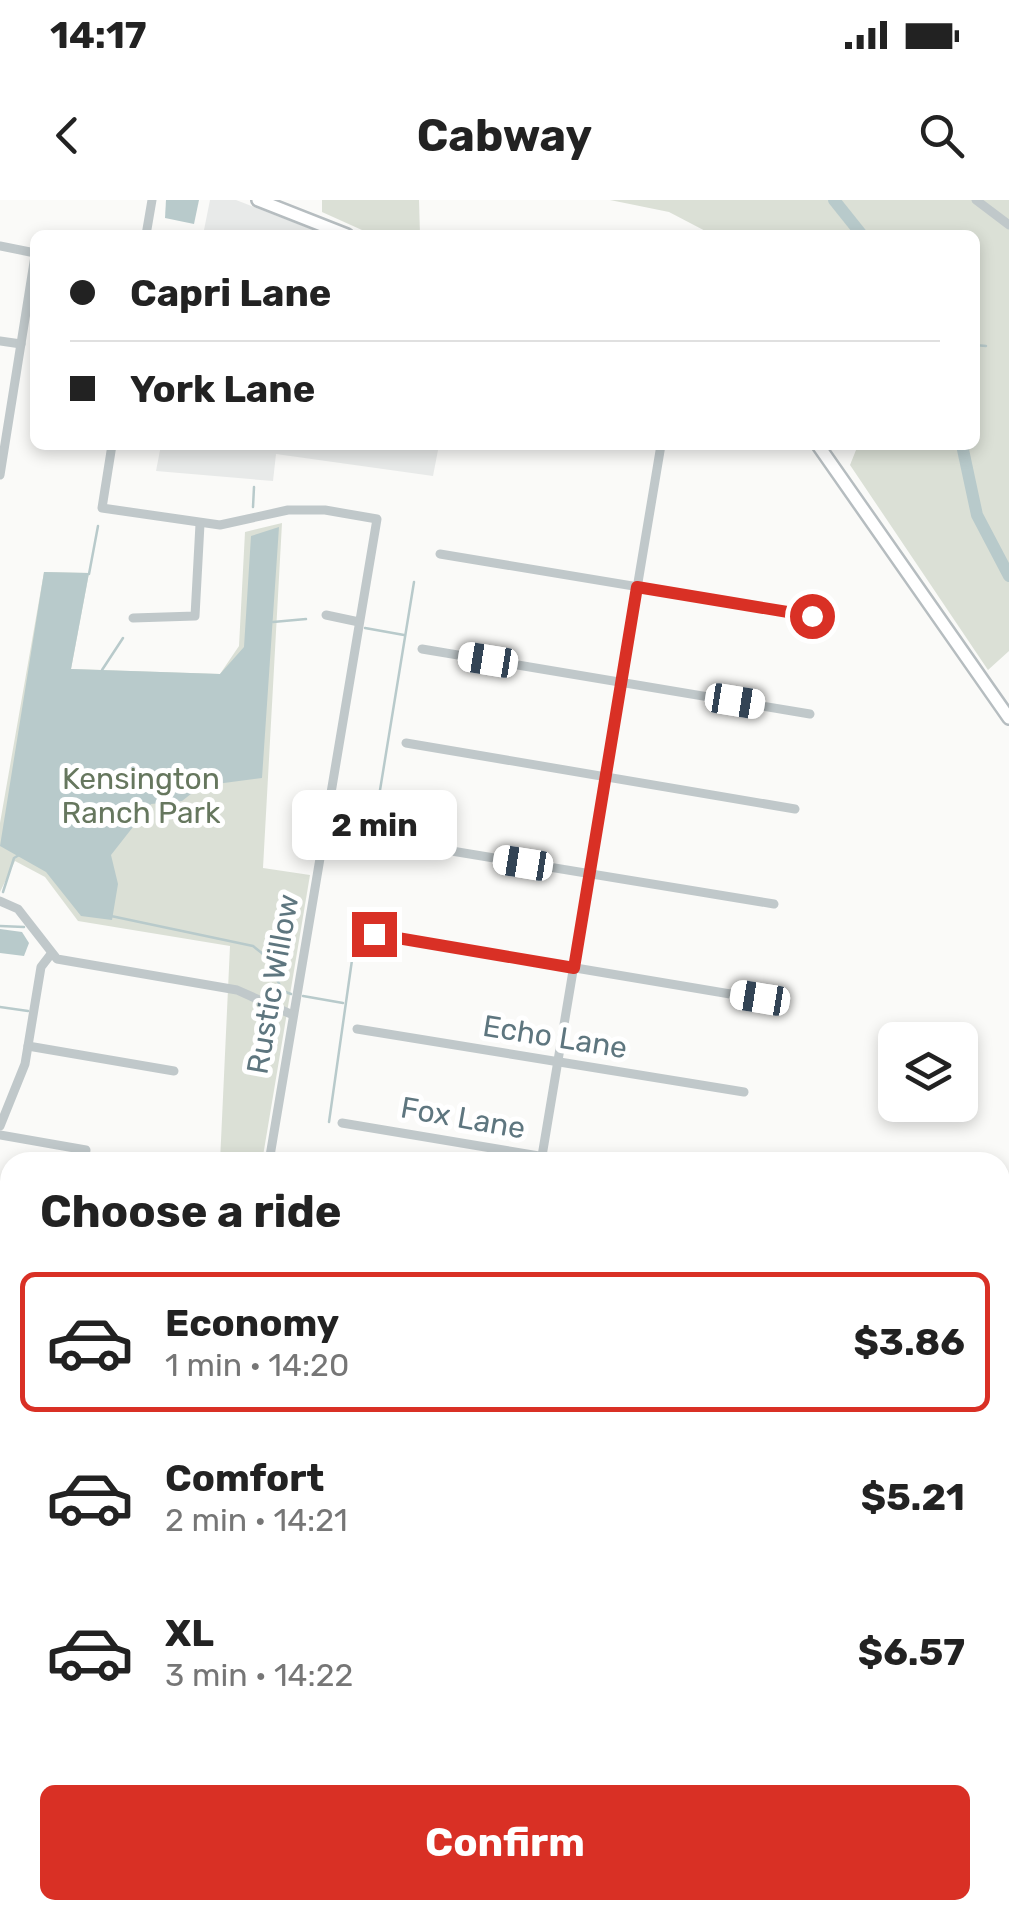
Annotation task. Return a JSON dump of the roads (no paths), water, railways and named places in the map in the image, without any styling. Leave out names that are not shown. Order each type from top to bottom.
[{"type":"main road","points":[[258,200],[333,230]]},
{"type":"main road","points":[[821,450],[1009,718]]},
{"type":"street","points":[[147,230],[152,200]]},
{"type":"street","points":[[976,200],[1009,225]]},
{"type":"street","points":[[0,246],[30,253]]},
{"type":"street","points":[[0,475],[30,286]]},
{"type":"street","points":[[0,341],[21,344]]},
{"type":"street","points":[[111,450],[102,508],[200,524],[195,616],[133,618]]},
{"type":"street","points":[[543,1152],[659,450]]},
{"type":"street","name":"Rustic Willow","points":[[200,524],[234,524],[288,510],[312,509],[377,519],[271,1152]]},
{"type":"street","points":[[440,554],[832,619]]},
{"type":"street","points":[[326,615],[359,622]]},
{"type":"street","points":[[422,649],[810,714]]},
{"type":"street","points":[[406,743],[795,809]]},
{"type":"street","points":[[391,840],[774,904]]},
{"type":"street","points":[[0,901],[18,910],[51,954],[68,962],[236,990],[293,1015]]},
{"type":"street","points":[[374,934],[760,998]]},
{"type":"street","points":[[0,1126],[28,1046],[41,967],[51,954]]},
{"type":"street","name":"Echo Lane","points":[[357,1028],[744,1092]]},
{"type":"street","points":[[28,1046],[174,1071]]},
{"type":"street","name":"Fox Lane","points":[[342,1123],[499,1152]]},
{"type":"street","points":[[0,1135],[86,1152]]},
{"type":"waterway","points":[[834,200],[858,230]]},
{"type":"waterway","points":[[980,345],[986,346]]},
{"type":"waterway","points":[[963,450],[977,515],[1009,576]]},
{"type":"waterway","points":[[253,507],[254,487]]},
{"type":"waterway","points":[[89,574],[98,526]]},
{"type":"waterway","points":[[373,833],[414,582]]},
{"type":"waterway","points":[[273,622],[306,619]]},
{"type":"waterway","points":[[365,628],[404,635]]},
{"type":"waterway","points":[[102,670],[123,638]]},
{"type":"waterway","points":[[3,892],[14,858],[19,855]]},
{"type":"waterway","points":[[111,916],[253,946],[263,954],[283,991],[291,994]]},
{"type":"waterway","points":[[0,926],[24,927]]},
{"type":"waterway","points":[[329,1122],[354,946]]},
{"type":"waterway","points":[[303,996],[343,1003]]},
{"type":"waterway","points":[[0,1007],[28,1011]]},
{"type":"park label","name":"Kensington Ranch Park","points":[[141,796]]}]
